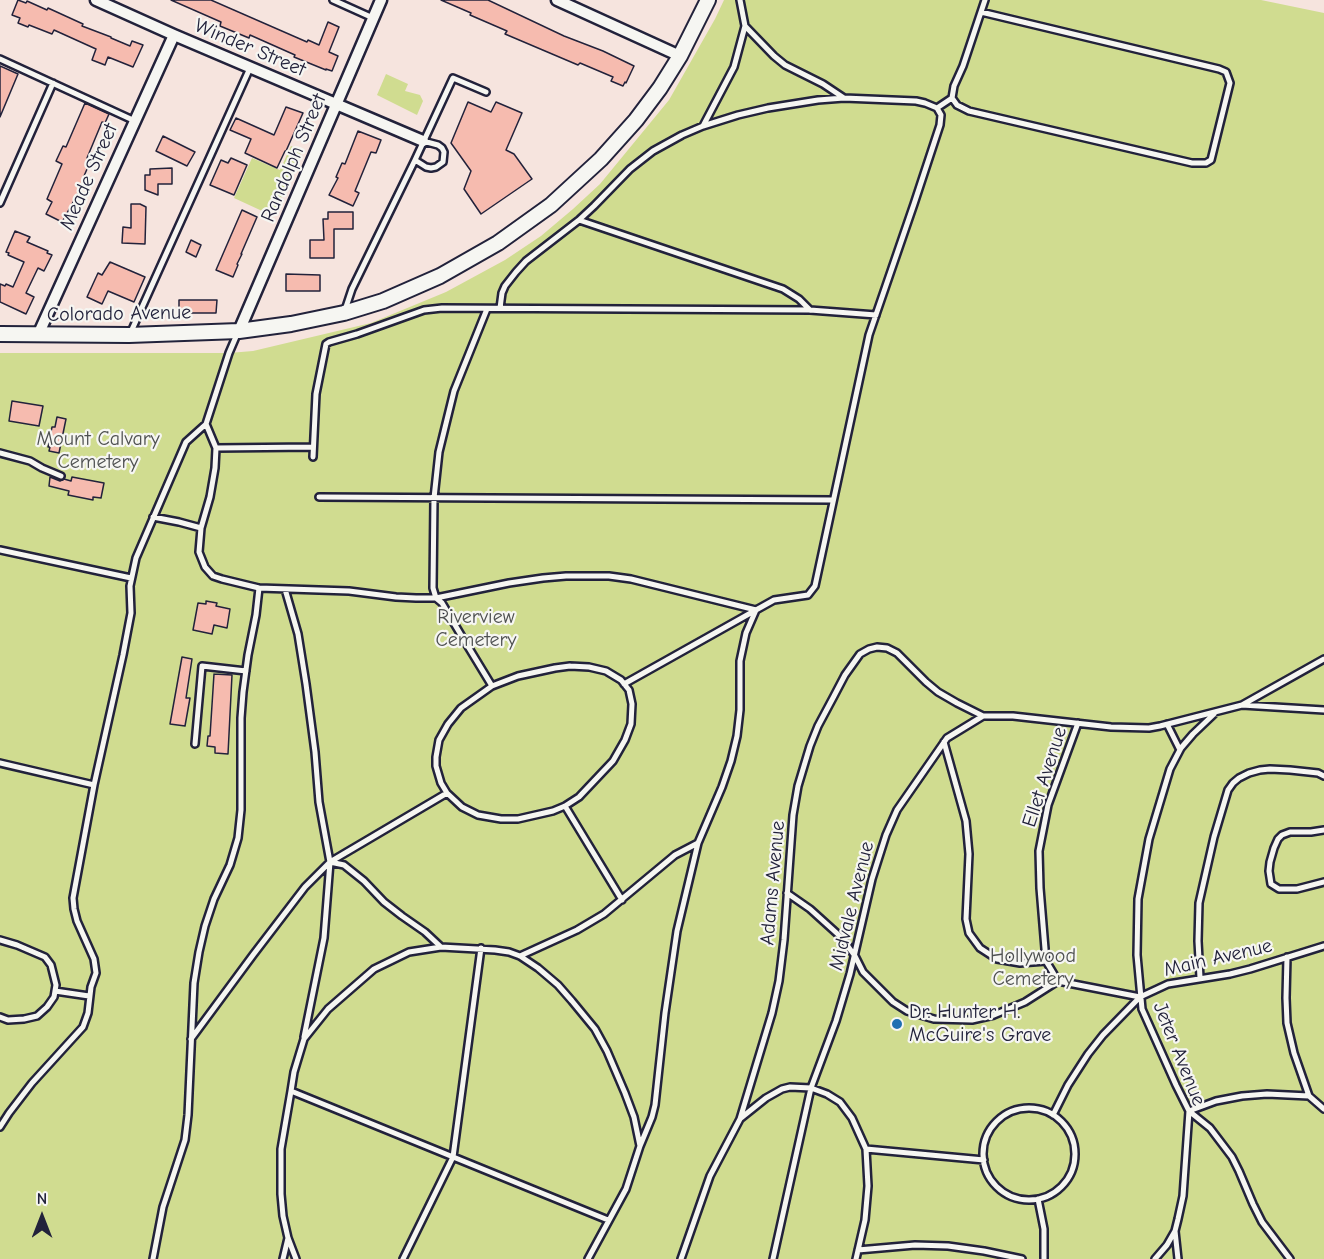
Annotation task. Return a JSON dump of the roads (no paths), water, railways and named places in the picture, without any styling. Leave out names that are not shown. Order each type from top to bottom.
[{"type":"street","name":"Winder Street","points":[[96,0],[423,141]]},
{"type":"street","name":"Randolph Street","points":[[239,331],[381,0]]},
{"type":"street","points":[[558,0],[680,56]]},
{"type":"street","name":"Colorado Avenue","points":[[0,334],[129,335],[239,331],[291,324],[344,313],[383,301],[440,276],[498,243],[551,204],[601,159],[636,120],[660,88],[680,56],[708,0]]},
{"type":"street","name":"Meade Street","points":[[38,335],[174,35]]},
{"type":"lane","points":[[333,0],[374,18]]},
{"type":"lane","points":[[703,126],[734,67],[745,26],[740,0]]},
{"type":"lane","points":[[981,12],[1226,72],[1230,82],[1211,160],[1206,164],[1192,163],[969,111],[957,105],[952,99],[954,86],[985,0]]},
{"type":"lane","points":[[745,26],[785,65],[823,84],[844,98]]},
{"type":"lane","points":[[0,59],[135,121]]},
{"type":"lane","points":[[129,335],[250,68]]},
{"type":"lane","points":[[344,313],[352,289],[453,78],[486,92]]},
{"type":"lane","points":[[0,203],[53,83]]},
{"type":"lane","points":[[500,309],[502,293],[509,280],[526,261],[579,220],[630,169],[653,151],[682,135],[703,126],[768,108],[844,98],[916,101],[937,108],[941,115],[940,125],[869,335],[815,586],[808,595],[774,600],[624,684]]},
{"type":"lane","points":[[937,108],[952,99]]},
{"type":"lane","points":[[415,160],[431,168],[443,162],[442,148],[423,141]]},
{"type":"lane","points":[[579,220],[783,289],[799,299],[810,310]]},
{"type":"lane","points":[[313,457],[316,394],[325,347],[329,342],[424,310],[442,308],[810,310],[876,315]]},
{"type":"lane","points":[[487,309],[459,376],[439,452],[434,498],[433,588],[436,598],[442,603],[492,686]]},
{"type":"lane","points":[[0,1127],[32,1083],[83,1027],[88,1013],[89,996],[96,973],[94,959],[77,921],[73,898],[94,785],[131,613],[131,578],[136,558],[186,442],[206,424],[229,353],[239,331]]},
{"type":"lane","points":[[206,424],[216,448],[215,468],[201,528],[199,552],[205,567],[213,576],[259,588],[350,591],[396,597],[436,598],[509,583],[554,577],[609,576],[631,579],[756,610]]},
{"type":"lane","points":[[216,448],[314,447]]},
{"type":"lane","points":[[0,453],[30,461],[61,476]]},
{"type":"lane","points":[[319,497],[833,500]]},
{"type":"lane","points":[[153,517],[201,528]]},
{"type":"lane","points":[[0,550],[131,578]]},
{"type":"lane","points":[[153,1259],[163,1207],[185,1140],[194,983],[203,935],[214,899],[231,866],[238,838],[241,810],[241,718],[259,588]]},
{"type":"lane","points":[[285,589],[298,634],[305,674],[319,802],[330,862],[324,938],[304,1039],[294,1072],[281,1149],[282,1205],[288,1238],[296,1259]]},
{"type":"lane","points":[[588,1259],[626,1189],[652,1117],[671,961],[677,931],[698,843],[722,787],[737,736],[740,710],[740,661],[746,633],[756,610]]},
{"type":"lane","name":"Adams Avenue","points":[[681,1258],[710,1176],[740,1119],[776,996],[784,940],[794,807],[798,786],[821,719],[845,675],[860,654],[869,649],[877,647],[891,650],[938,692],[983,716]]},
{"type":"lane","points":[[1242,705],[1324,659]]},
{"type":"lane","points":[[195,744],[202,666],[246,671]]},
{"type":"lane","points":[[570,666],[606,671],[624,684],[631,697],[633,711],[631,724],[625,740],[612,760],[579,796],[565,806],[518,819],[486,817],[470,812],[447,793],[436,766],[437,749],[448,724],[461,708],[492,686],[527,674],[570,666]]},
{"type":"lane","name":"Midvale Avenue","points":[[773,1259],[811,1088],[836,1021],[855,956],[872,879],[897,810],[950,735],[983,716],[1013,716],[1119,728],[1149,728],[1242,705],[1324,710]]},
{"type":"lane","name":"Jeter Avenue","points":[[1155,1259],[1175,1231],[1182,1196],[1190,1111],[1144,1017],[1140,997],[1137,946],[1138,899],[1149,839],[1169,772],[1180,750],[1215,713]]},
{"type":"lane","name":"Ellet Avenue","points":[[1058,981],[1046,961],[1040,888],[1040,845],[1050,798],[1078,723]]},
{"type":"lane","points":[[1167,724],[1180,750]]},
{"type":"lane","points":[[944,742],[966,821],[969,854],[966,919],[969,933],[980,948],[997,958],[1020,963],[1046,961]]},
{"type":"lane","points":[[0,763],[94,785]]},
{"type":"lane","points":[[1200,978],[1199,903],[1223,801],[1230,787],[1245,775],[1270,769],[1298,770],[1324,776]]},
{"type":"lane","points":[[191,1039],[305,887],[330,862],[447,793]]},
{"type":"lane","points":[[565,806],[622,900]]},
{"type":"lane","points":[[1324,830],[1290,832],[1282,836],[1274,848],[1269,871],[1271,884],[1282,890],[1324,882]]},
{"type":"lane","points":[[520,956],[577,930],[604,914],[675,855],[698,843]]},
{"type":"lane","points":[[330,862],[344,864],[384,902],[425,932],[441,947]]},
{"type":"lane","points":[[788,893],[829,926],[848,945],[863,972],[893,1002],[907,1011],[934,1019],[972,1020],[994,1015],[1025,1002],[1058,981],[1140,997]]},
{"type":"lane","points":[[0,940],[45,957],[55,975],[56,985],[54,997],[37,1016],[8,1020],[0,1017]]},
{"type":"lane","name":"Main Avenue","points":[[1140,997],[1164,985],[1241,972],[1324,946]]},
{"type":"lane","points":[[304,1039],[328,1009],[374,969],[409,952],[441,947],[481,948],[509,952],[520,956],[538,968],[558,985],[594,1029],[625,1093],[634,1117],[640,1146]]},
{"type":"lane","points":[[403,1259],[453,1157],[481,948]]},
{"type":"lane","points":[[1287,957],[1287,1023],[1294,1053],[1309,1096],[1324,1109]]},
{"type":"lane","points":[[55,991],[89,996]]},
{"type":"lane","points":[[1053,1115],[1068,1085],[1088,1054],[1140,997]]},
{"type":"lane","points":[[740,1119],[762,1101],[782,1089],[811,1088],[828,1094],[840,1102],[852,1118],[866,1149],[865,1220],[856,1259]]},
{"type":"lane","points":[[291,1091],[608,1220]]},
{"type":"lane","points":[[1290,1259],[1262,1222],[1232,1157],[1210,1128],[1190,1111],[1216,1101],[1242,1096],[1267,1094],[1309,1096]]},
{"type":"lane","points":[[1032,1109],[1053,1115],[1066,1127],[1072,1138],[1073,1164],[1069,1176],[1061,1186],[1038,1199],[1018,1198],[1005,1193],[995,1185],[987,1173],[984,1147],[988,1134],[995,1123],[1018,1110],[1032,1109]]},
{"type":"lane","points":[[866,1149],[984,1160]]},
{"type":"lane","points":[[1038,1199],[1044,1229],[1044,1259]]},
{"type":"lane","points":[[1175,1231],[1178,1259]]},
{"type":"lane","points":[[283,1259],[288,1238]]},
{"type":"lane","points":[[858,1250],[910,1245],[948,1246],[1022,1259]]},
{"type":"place","name":"Dr. Hunter H. McGuire's Grave","points":[[897,1024]]},
{"type":"park label","name":"Mount Calvary Cemetery","points":[[98,450]]},
{"type":"park label","name":"Riverview Cemetery","points":[[476,628]]},
{"type":"park label","name":"Hollywood Cemetery","points":[[1033,968]]}]
